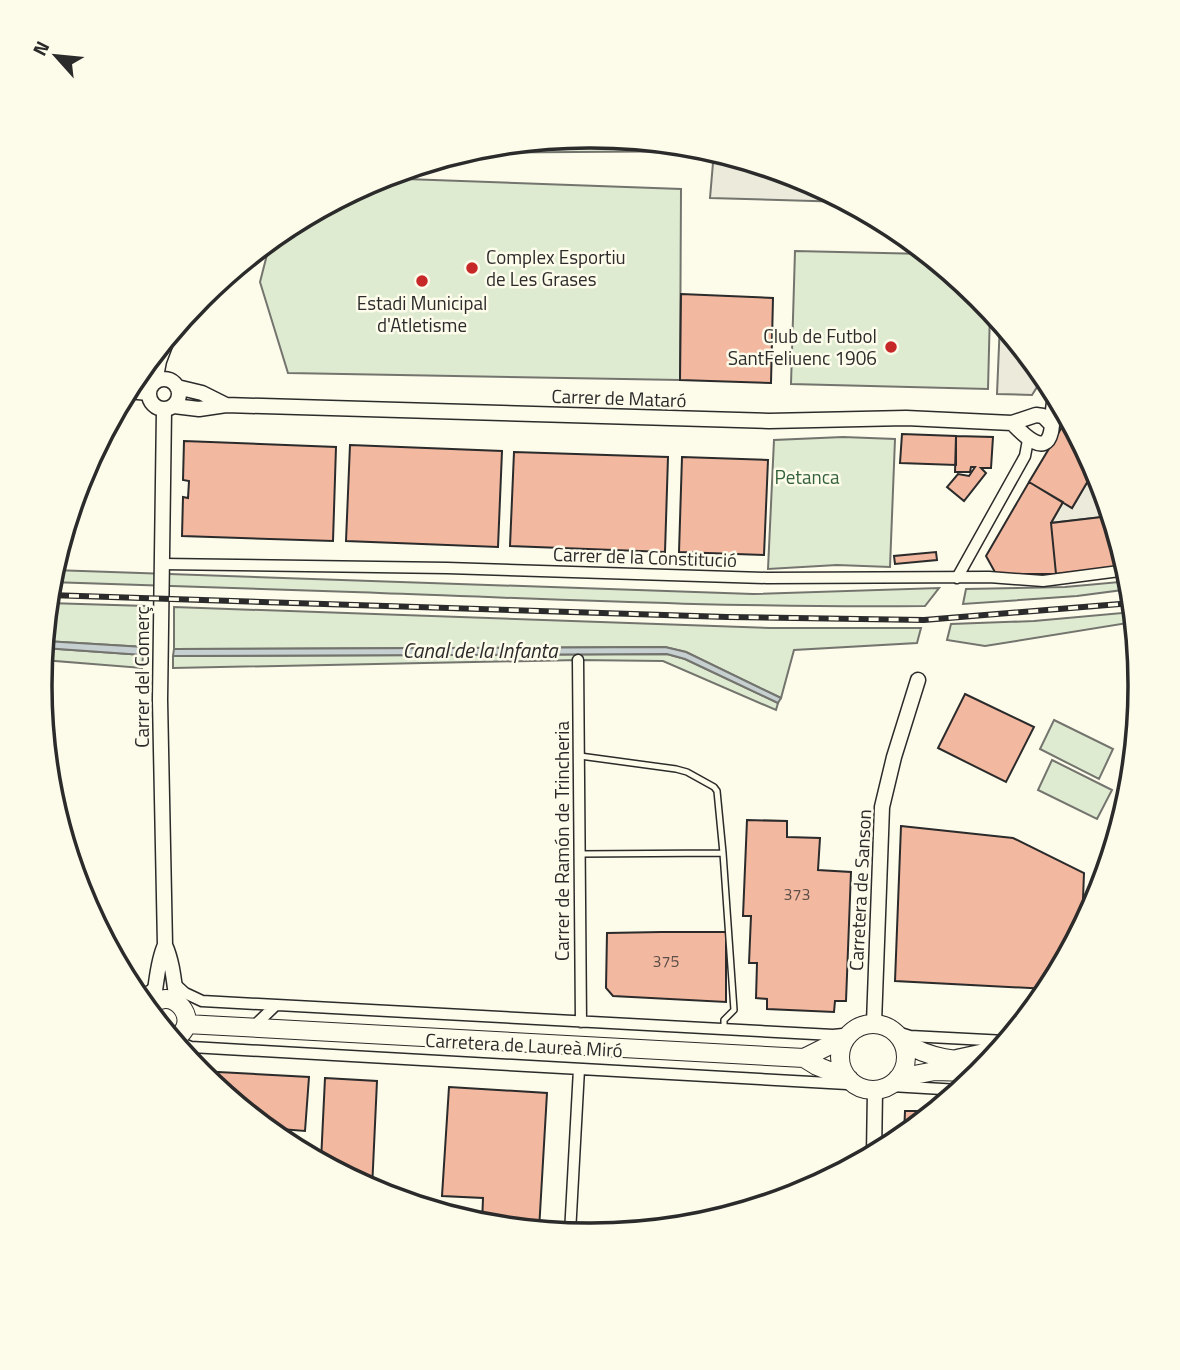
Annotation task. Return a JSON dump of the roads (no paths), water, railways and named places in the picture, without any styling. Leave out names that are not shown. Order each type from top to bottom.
[{"type":"main road","points":[[155,1000],[167,999],[184,1010],[186,1024],[181,1033]]},
{"type":"main road","points":[[962,1072],[935,1071],[888,1085],[852,1081],[840,1061],[841,1050],[849,1034],[858,1027],[874,1023],[925,1053],[941,1058],[974,1061]]},
{"type":"main road","name":"Carretera de Laureà Miró","points":[[186,1024],[804,1058],[852,1081]]},
{"type":"main road","name":"Carretera de Laureà Miró","points":[[804,1058],[849,1034]]},
{"type":"main road","points":[[888,1085],[905,1064],[906,1053],[899,1037]]},
{"type":"street","points":[[158,367],[152,388],[153,405],[169,408],[179,397],[169,352]]},
{"type":"street","points":[[140,390],[152,388],[163,379],[174,384]]},
{"type":"street","name":"Carrer de Mataró","points":[[174,384],[202,393],[226,405]]},
{"type":"street","name":"Carrer de Mataró","points":[[169,408],[199,409],[226,405],[630,418],[769,421],[906,418],[1012,423],[1034,416],[1049,406]]},
{"type":"street","name":"Carrer del Comerç","points":[[150,993],[157,983],[159,958],[165,945],[160,699],[162,564],[169,408]]},
{"type":"street","points":[[1012,423],[1027,438],[1038,443],[1045,441],[1051,432],[1053,413]]},
{"type":"street","points":[[957,578],[1025,456],[1025,424],[1034,416],[1046,418],[1051,424]]},
{"type":"street","name":"Carrer de la Constitució","points":[[162,564],[447,568],[767,578],[1043,581],[1115,572]]},
{"type":"street","name":"Carrer de Ramón de Trincheria","points":[[578,660],[581,1021]]},
{"type":"street","name":"Carretera de Sanson","points":[[874,1023],[882,807],[918,680]]},
{"type":"street","name":"Carrer del Comerç","points":[[165,945],[172,958],[177,1003]]},
{"type":"street","name":"Carretera de Laureà Miró","points":[[173,982],[185,993],[202,1000],[849,1034]]},
{"type":"street","points":[[253,1027],[276,1005]]},
{"type":"street","points":[[899,1037],[993,1040]]},
{"type":"street","points":[[941,1058],[987,1046]]},
{"type":"street","name":"Carretera de Laureà Miró","points":[[196,1049],[852,1081]]},
{"type":"street","points":[[570,1222],[579,1069]]},
{"type":"street","points":[[877,1139],[888,1085],[944,1089]]},
{"type":"lane","points":[[579,755],[676,769],[687,772],[717,791],[734,1010],[724,1020],[723,1029]]},
{"type":"lane","points":[[580,854],[723,853]]},
{"type":"water","points":[[55,642],[144,647],[143,655],[54,649]]},
{"type":"water","name":"Canal de la Infanta","points":[[665,647],[686,652],[781,698],[778,703],[685,659],[667,654],[173,656],[174,649]]},
{"type":"railway","points":[[60,595],[727,617],[924,620],[1121,604]]},
{"type":"place","name":"Complex Esportiu de Les Grases","points":[[472,268]]},
{"type":"place","name":"Estadi Municipal d'Atletisme","points":[[422,281]]},
{"type":"place","name":"Club de Futbol SantFeliuenc 1906","points":[[891,347]]},
{"type":"park label","name":"Petanca","points":[[807,477]]}]
